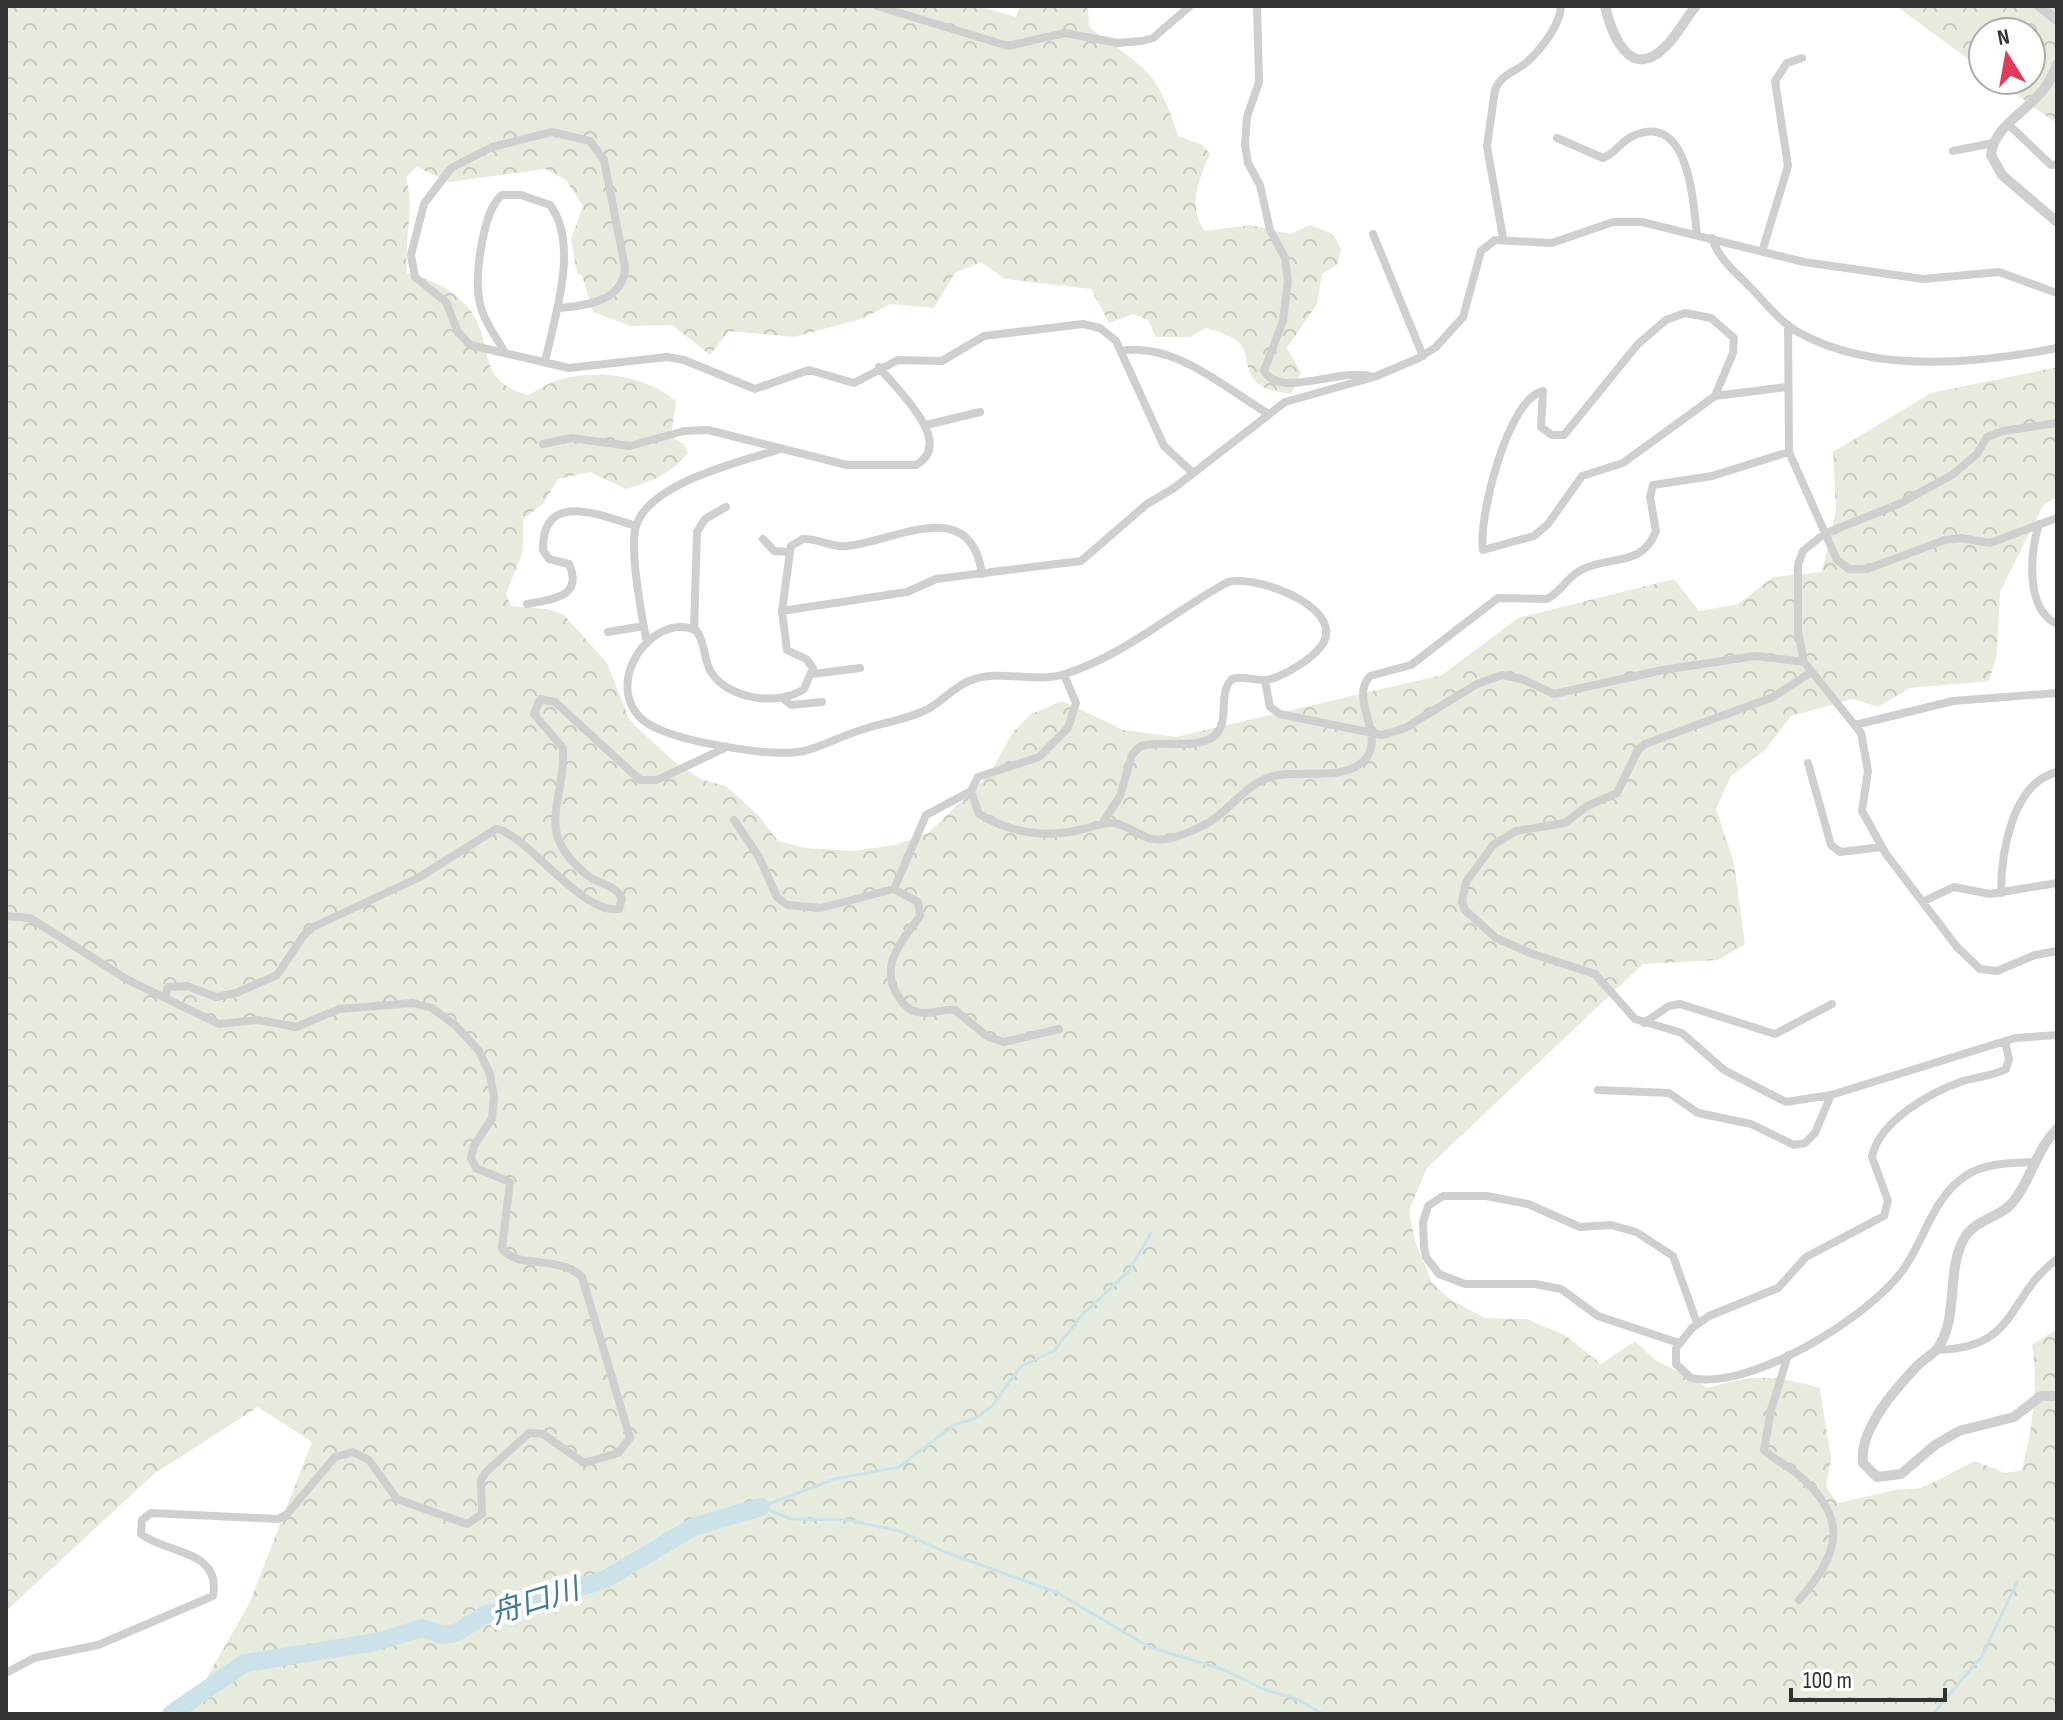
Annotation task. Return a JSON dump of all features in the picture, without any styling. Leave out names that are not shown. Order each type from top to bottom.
[{"type":"street","points":[[877,6],[1008,46],[1065,33],[1118,43],[1142,41],[1153,38],[1190,6]]},
{"type":"street","points":[[1257,6],[1259,82],[1247,117],[1245,145],[1248,163],[1260,185],[1270,230],[1285,258],[1288,281],[1283,321],[1264,371],[1271,379],[1287,385],[1342,374],[1374,377]]},
{"type":"street","points":[[1503,238],[1487,146],[1495,90],[1502,77],[1527,62],[1536,51],[1560,17],[1561,6]]},
{"type":"street","points":[[1605,6],[1621,49],[1635,58],[1645,59],[1663,50],[1696,6]]},
{"type":"street","points":[[2039,6],[2057,20]]},
{"type":"street","points":[[1762,252],[1788,166],[1775,81],[1787,63],[1802,58]]},
{"type":"street","points":[[2057,64],[2040,96],[2008,124],[1993,143],[1991,155],[1996,168],[2057,222]]},
{"type":"street","points":[[2008,124],[2051,165],[2057,164]]},
{"type":"street","points":[[558,308],[614,294],[623,282],[625,267],[604,160],[598,148],[583,138],[552,132],[537,133],[492,147],[451,168],[424,204],[411,255],[412,271],[421,284],[446,302],[463,340],[481,348],[579,369],[667,357],[684,360],[755,389],[809,370],[854,383],[879,367],[898,360],[942,361],[984,336],[1070,323],[1100,328],[1111,335],[1121,351],[1164,446],[1193,473]]},
{"type":"street","points":[[1557,138],[1603,158],[1632,136],[1643,133],[1662,135],[1674,143],[1686,161],[1697,234]]},
{"type":"street","points":[[1953,151],[1993,143]]},
{"type":"street","points":[[504,351],[486,321],[478,291],[486,219],[502,195],[534,197],[555,211],[563,244],[558,308],[545,362]]},
{"type":"street","points":[[782,611],[907,592],[936,579],[1076,563],[1147,504],[1193,473],[1285,402],[1374,377],[1423,356],[1448,335],[1463,317],[1481,251],[1486,245],[1503,238],[1552,243],[1626,220],[1697,234],[1804,262],[1923,279],[1999,272],[2057,293]]},
{"type":"street","points":[[1373,234],[1423,356]]},
{"type":"street","points":[[1712,238],[1719,254],[1788,325],[1837,347],[1890,359],[1965,358],[2057,348]]},
{"type":"street","points":[[1715,396],[1733,353],[1734,338],[1720,324],[1694,313],[1676,316],[1652,331],[1564,435],[1552,435],[1541,427],[1543,391],[1538,391],[1514,426],[1489,487],[1483,514],[1483,550],[1534,536],[1548,524],[1582,476],[1623,463],[1715,396],[1787,387]]},
{"type":"street","points":[[1788,325],[1789,452],[1824,534],[1841,565],[1857,571],[1953,538],[1990,543],[2057,518]]},
{"type":"street","points":[[1121,351],[1147,349],[1167,357],[1206,375],[1267,413]]},
{"type":"street","points":[[543,444],[571,438],[630,446],[684,431],[708,430],[847,465],[916,465],[927,455],[926,425],[879,367]]},
{"type":"street","points":[[926,425],[980,412]]},
{"type":"street","points":[[2057,423],[1994,433],[1983,441],[1971,460],[1936,486],[1824,534],[1803,551],[1798,565],[1798,632],[1804,662],[1855,725],[1867,759],[1862,811],[1882,847],[1966,958],[1987,972],[2057,951]]},
{"type":"street","points":[[647,643],[634,543],[636,526],[646,509],[674,488],[719,468],[781,449]]},
{"type":"street","points":[[1064,675],[1076,703],[1064,733],[1031,761],[986,771],[975,780],[971,791],[979,814],[1030,833],[1051,835],[1102,824],[1119,825],[1154,839],[1182,835],[1212,821],[1263,780],[1353,768],[1368,756],[1374,740],[1364,701],[1365,681],[1370,676],[1417,661],[1492,601],[1508,598],[1538,602],[1547,599],[1585,568],[1632,558],[1643,552],[1656,531],[1649,490],[1653,485],[1712,476],[1789,452]]},
{"type":"street","points":[[726,507],[705,519],[697,532],[694,630],[703,641],[712,673],[726,687],[770,699],[784,699],[804,689],[813,674],[813,668],[806,659],[787,650],[782,611],[791,546],[803,539],[841,547],[912,528],[940,527],[969,541],[980,556],[982,574]]},
{"type":"street","points":[[527,604],[567,595],[572,590],[573,573],[569,564],[549,559],[543,550],[546,534],[559,514],[574,509],[636,526]]},
{"type":"street","points":[[2039,524],[2035,537],[2035,596],[2041,614],[2057,624]]},
{"type":"street","points":[[763,539],[774,551],[790,552]]},
{"type":"street","points":[[694,630],[664,630],[647,643],[627,674],[629,700],[635,714],[656,729],[728,747],[805,751],[916,715],[936,705],[970,680],[1064,675],[1134,644],[1228,582],[1251,579],[1306,602],[1322,620],[1324,643],[1316,652],[1265,681],[1236,677],[1227,683],[1222,724],[1210,739],[1139,747],[1132,755],[1120,796],[1102,824]]},
{"type":"street","points":[[608,632],[644,626]]},
{"type":"street","points":[[1265,681],[1270,707],[1280,714],[1382,735],[1405,728],[1477,684],[1502,675],[1522,679],[1554,694],[1653,672],[1755,656],[1804,662]]},
{"type":"street","points":[[813,674],[860,668]]},
{"type":"street","points":[[1810,673],[1773,697],[1645,744],[1638,750],[1617,793],[1587,806],[1556,827],[1516,831],[1504,837],[1480,858],[1466,882],[1462,902],[1465,910],[1483,929],[1530,953],[1595,974],[1629,1014],[1644,1023],[1682,1033],[1724,1070],[1778,1100],[1791,1102],[1831,1095],[2005,1041],[2057,1035]]},
{"type":"street","points":[[1855,725],[1962,700],[2057,693]]},
{"type":"street","points":[[165,997],[165,991],[172,985],[224,997],[267,980],[284,968],[304,935],[313,927],[418,878],[496,829],[518,839],[553,874],[596,903],[619,909],[622,899],[617,890],[594,880],[560,845],[553,819],[563,748],[534,714],[540,699],[555,702],[640,780],[657,780],[728,747]]},
{"type":"street","points":[[784,699],[791,705],[822,702]]},
{"type":"street","points":[[1808,763],[1831,845],[1840,852],[1882,847]]},
{"type":"street","points":[[2001,893],[2005,855],[2024,797],[2035,781],[2057,772]]},
{"type":"street","points":[[894,889],[926,815],[971,791]]},
{"type":"street","points":[[734,820],[759,857],[777,897],[787,905],[821,908],[894,889],[918,902],[921,910],[894,953],[890,967],[896,992],[909,1009],[924,1013],[955,1010],[988,1037],[1004,1042],[1059,1029]]},
{"type":"street","points":[[1924,901],[1954,887],[2001,893],[2057,883]]},
{"type":"street","points":[[6,916],[30,918],[128,980],[219,1024],[259,1020],[296,1027],[310,1024],[339,1009],[413,1003],[432,1008],[455,1025],[479,1051],[490,1074],[494,1097],[492,1118],[474,1146],[471,1158],[476,1168],[510,1182],[502,1248],[517,1259],[560,1263],[582,1277],[630,1438],[618,1453],[584,1463],[543,1434],[529,1433],[486,1472],[481,1480],[482,1514],[467,1524],[397,1499],[369,1460],[353,1452],[335,1457],[287,1514],[278,1519],[151,1513],[142,1520],[141,1534],[203,1561],[211,1573],[213,1596],[98,1645],[34,1658],[6,1673]]},
{"type":"street","points":[[1644,1023],[1669,1006],[1680,1004],[1775,1034],[1832,1004]]},
{"type":"street","points":[[2005,1041],[2009,1059],[2006,1069],[1934,1094],[1900,1117],[1878,1140],[1872,1157],[1888,1201],[1884,1216],[1806,1257],[1788,1279],[1771,1292],[1697,1323],[1679,1343],[1675,1352],[1676,1364],[1697,1379],[1739,1373],[1788,1355],[1851,1320],[1883,1294],[1909,1261],[1947,1193],[1968,1174],[1991,1165],[2033,1162]]},
{"type":"street","points":[[1598,1090],[1669,1093],[1698,1113],[1751,1124],[1794,1145],[1805,1143],[1815,1133],[1831,1095]]},
{"type":"street","points":[[2057,1129],[2033,1162],[2011,1205],[1979,1224],[1965,1237],[1956,1262],[1943,1336],[1936,1350],[1894,1393],[1865,1442],[1863,1463],[1877,1477],[1901,1474],[1935,1445],[1959,1431],[2014,1417],[2041,1396],[2057,1396]]},
{"type":"street","points":[[1679,1343],[1598,1316],[1570,1295],[1550,1286],[1465,1284],[1439,1274],[1426,1257],[1423,1222],[1428,1206],[1443,1196],[1486,1196],[1528,1204],[1580,1227],[1611,1225],[1636,1232],[1673,1256],[1697,1323]]},
{"type":"street","points":[[1936,1350],[1967,1346],[1993,1337],[2010,1318],[2035,1279],[2057,1259]]},
{"type":"street","points":[[1788,1355],[1771,1410],[1764,1450],[1807,1483],[1823,1502],[1834,1528],[1832,1554],[1799,1600]]},
{"type":"green space","points":[[6,6],[978,6],[1016,17],[1020,6],[1088,6],[1089,27],[1135,61],[1155,82],[1171,113],[1178,136],[1203,145],[1210,154],[1199,183],[1196,203],[1205,231],[1251,225],[1290,234],[1310,225],[1333,234],[1341,249],[1338,264],[1322,274],[1317,304],[1287,348],[1301,373],[1291,394],[1260,385],[1249,369],[1242,347],[1224,334],[1206,328],[1190,337],[1156,337],[1148,320],[1133,314],[1109,323],[1091,289],[1005,279],[981,262],[955,273],[934,308],[891,304],[861,319],[794,337],[729,331],[710,355],[672,325],[631,326],[593,312],[582,276],[577,273],[571,239],[583,206],[566,180],[545,169],[449,182],[417,167],[406,177],[410,202],[407,273],[442,286],[464,303],[478,323],[488,360],[499,380],[528,395],[562,379],[607,375],[637,380],[676,401],[673,438],[684,444],[688,453],[668,472],[626,489],[590,472],[558,479],[544,503],[523,519],[523,551],[506,594],[511,606],[547,609],[564,615],[607,663],[630,721],[677,764],[703,780],[726,786],[758,815],[778,841],[805,848],[853,851],[895,845],[928,833],[989,775],[1013,732],[1031,714],[1062,701],[1124,730],[1176,737],[1442,675],[1518,618],[1674,579],[1699,611],[1738,604],[1773,577],[1822,572],[1836,511],[1833,452],[1931,393],[2057,367],[2057,497],[2044,504],[2000,592],[1997,654],[1989,681],[1910,688],[1878,707],[1853,699],[1791,716],[1765,750],[1731,776],[1716,809],[1734,863],[1745,944],[1718,960],[1643,964],[1427,1168],[1409,1210],[1415,1241],[1432,1283],[1451,1300],[1485,1318],[1527,1319],[1565,1335],[1601,1364],[1635,1341],[1654,1359],[1708,1388],[1738,1380],[1764,1378],[1820,1388],[1831,1459],[1826,1487],[1838,1503],[1895,1490],[1922,1488],[1975,1461],[2005,1473],[2022,1470],[2033,1408],[2035,1377],[2032,1345],[2057,1329],[2057,1714],[186,1714],[249,1604],[312,1442],[258,1407],[154,1474],[6,1611]]},
{"type":"green space","points":[[1896,6],[2057,6],[2057,124],[2019,96],[2047,96],[2047,16],[1967,16],[1967,58]]},
{"type":"waterway","points":[[761,1507],[835,1479],[899,1467],[954,1425],[976,1418],[993,1405],[1020,1367],[1054,1351],[1081,1316],[1129,1271],[1151,1233]]},
{"type":"waterway","points":[[761,1507],[791,1519],[848,1520],[899,1531],[945,1552],[1056,1592],[1149,1647],[1222,1669],[1265,1690],[1297,1699],[1323,1714]]},
{"type":"waterway","name":"舟口川","points":[[171,1714],[245,1663],[376,1642],[422,1628],[443,1635],[456,1633],[486,1614],[529,1608],[545,1598],[604,1580],[693,1527],[761,1507]]},
{"type":"waterway","points":[[1933,1714],[1982,1656],[2017,1582]]}]
